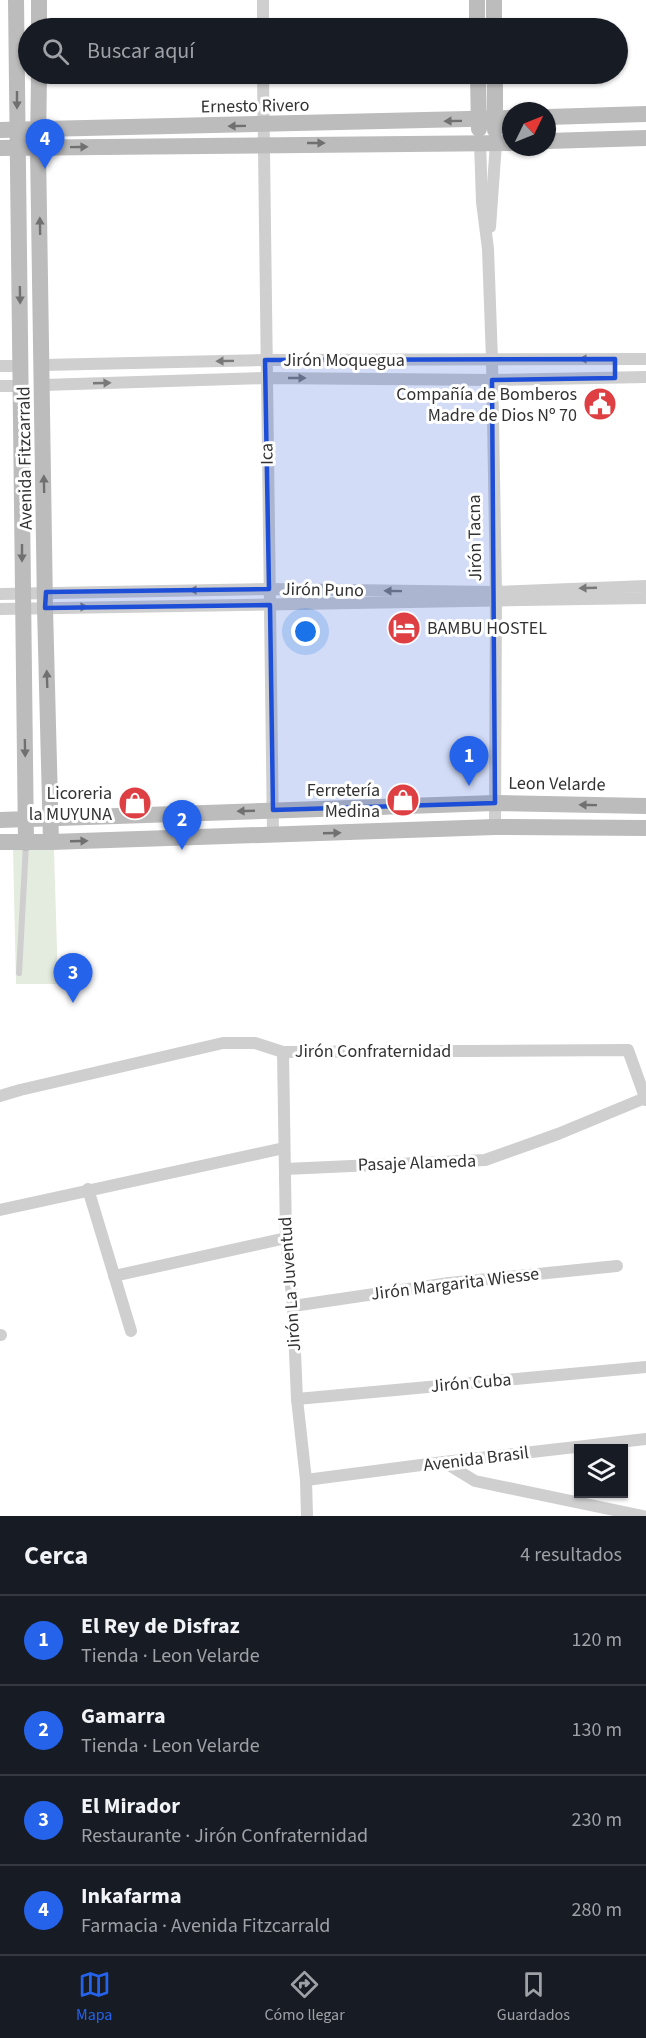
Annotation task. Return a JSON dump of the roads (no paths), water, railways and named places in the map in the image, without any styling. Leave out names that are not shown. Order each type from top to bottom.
[{"type":"street","name":"Avenida Fitzcarrald","points":[[16,0],[26,843]]},
{"type":"street","points":[[39,0],[39,18]]},
{"type":"street","points":[[263,18],[264,0]]},
{"type":"street","points":[[477,0],[477,18]]},
{"type":"street","points":[[494,0],[494,18]]},
{"type":"street","name":"Avenida Fitzcarrald","points":[[39,84],[45,600],[51,842]]},
{"type":"street","name":"Ica","points":[[263,84],[273,835]]},
{"type":"street","name":"Jirón Tacna","points":[[482,84],[495,119]]},
{"type":"street","name":"Jirón Tacna","points":[[495,84],[496,143],[488,249],[496,597],[495,827]]},
{"type":"street","points":[[556,117],[646,114]]},
{"type":"street","name":"Ernesto Rivero","points":[[0,130],[495,119]]},
{"type":"street","points":[[556,141],[646,138]]},
{"type":"street","points":[[0,148],[496,143]]},
{"type":"street","points":[[615,359],[615,378]]},
{"type":"street","name":"Jirón Moquegua","points":[[43,365],[266,360],[646,359]]},
{"type":"street","points":[[0,366],[22,366]]},
{"type":"street","name":"Jirón Moquegua","points":[[43,384],[266,378],[492,380],[646,378]]},
{"type":"street","points":[[0,386],[21,386]]},
{"type":"street","name":"Jirón Puno","points":[[45,600],[270,605],[496,597],[646,586]]},
{"type":"street","name":"Jirón Puno","points":[[0,609],[23,601],[269,590],[496,597],[646,598]]},
{"type":"street","name":"Jirón Puno","points":[[0,594],[23,601]]},
{"type":"street","name":"Leon Velarde","points":[[0,820],[495,802],[646,806]]},
{"type":"street","points":[[0,842],[495,827],[646,828]]},
{"type":"street","name":"Jirón Confraternidad","points":[[0,1096],[223,1043],[255,1043],[283,1052],[628,1050],[645,1099]]},
{"type":"street","name":"Jirón La Juventud","points":[[283,1052],[286,1238],[293,1306],[297,1398],[306,1480],[307,1516]]},
{"type":"street","name":"Pasaje Alameda","points":[[285,1169],[485,1160],[645,1099]]},
{"type":"street","points":[[0,1210],[284,1148]]},
{"type":"street","points":[[88,1189],[131,1331]]},
{"type":"street","points":[[114,1276],[286,1238]]},
{"type":"street","name":"Jirón Margarita Wiesse","points":[[293,1306],[449,1283],[617,1266]]},
{"type":"street","name":"Jirón Cuba","points":[[297,1398],[646,1367]]},
{"type":"street","name":"Avenida Brasil","points":[[306,1480],[646,1439]]},
{"type":"street","points":[[444,1462],[475,1481],[643,1516]]},
{"type":"lane","points":[[19,973],[26,843]]},
{"type":"place","name":"Inkafarma","points":[[45,169]]},
{"type":"place","name":"Compañía de Bomberos Madre de Dios Nº 70","points":[[600,404]]},
{"type":"place","name":"BAMBU HOSTEL","points":[[404,628]]},
{"type":"place","name":"El Rey de Disfraz","points":[[469,786]]},
{"type":"place","name":"Ferretería Medina","points":[[403,800]]},
{"type":"place","name":"Licoreria la MUYUNA","points":[[135,803]]},
{"type":"place","name":"Gamarra","points":[[182,850]]},
{"type":"place","name":"El Mirador","points":[[73,1003]]}]
